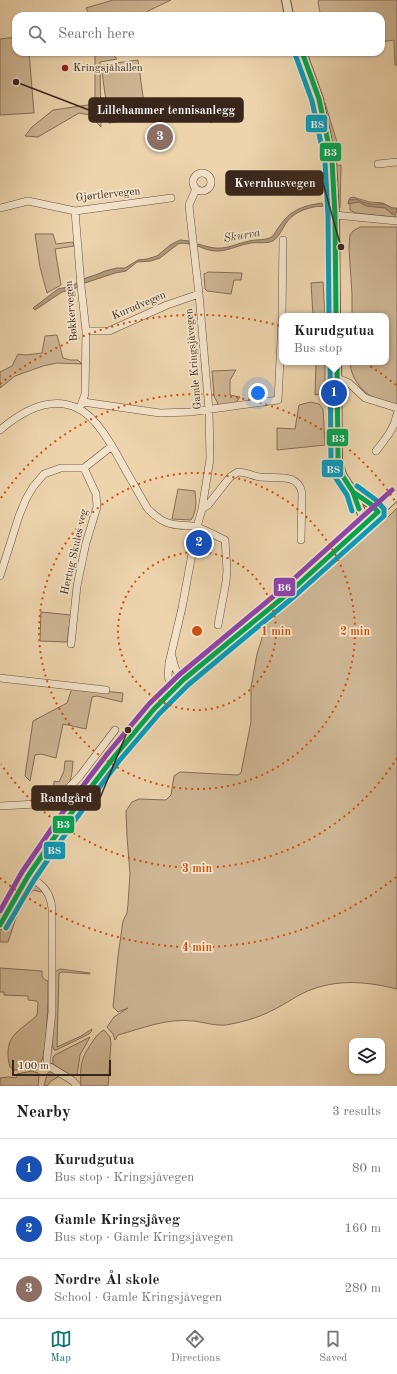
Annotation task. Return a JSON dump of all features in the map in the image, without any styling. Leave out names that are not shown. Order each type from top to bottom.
[{"type":"main road","points":[[0,925],[28,876],[69,816],[114,757],[174,688],[292,590],[397,495]]},
{"type":"street","points":[[286,0],[288,12]]},
{"type":"street","points":[[303,56],[319,99],[332,161],[335,215],[336,313]]},
{"type":"street","points":[[378,164],[397,162]]},
{"type":"street","name":"Gamle Kringsjåvegen","points":[[174,688],[168,677],[169,663],[172,655],[197,527],[202,509],[210,459],[210,410],[189,206],[196,189]]},
{"type":"street","name":"Gjørtlervegen","points":[[0,208],[28,202],[75,211],[171,198]]},
{"type":"street","name":"Bøkkervegen","points":[[75,211],[80,284],[86,331],[86,380],[83,402]]},
{"type":"street","points":[[335,215],[397,221]]},
{"type":"street","points":[[282,313],[283,240]]},
{"type":"street","name":"Kurudvegen","points":[[86,331],[109,331],[167,305],[199,294]]},
{"type":"street","points":[[78,408],[83,402],[160,413],[190,412],[278,400],[280,365]]},
{"type":"street","points":[[337,365],[338,460],[342,475],[353,492],[362,514],[367,521]]},
{"type":"street","points":[[337,378],[349,383],[365,398],[397,408]]},
{"type":"street","points":[[0,430],[21,414],[44,404],[62,404],[78,408],[95,422],[112,446],[144,503],[154,516],[164,523],[178,526],[188,525],[197,527],[225,540],[226,576],[218,625]]},
{"type":"street","points":[[376,451],[392,430],[397,414]]},
{"type":"street","points":[[0,576],[19,516],[33,487],[44,474],[61,468],[84,468],[112,446]]},
{"type":"street","name":"Hertug Skules veg","points":[[71,644],[77,586],[86,543],[97,506],[96,494],[84,468]]},
{"type":"street","points":[[202,509],[208,505],[230,477],[238,472],[269,478],[287,478],[296,481],[301,487],[301,540]]},
{"type":"street","points":[[353,492],[372,505],[378,512]]},
{"type":"street","points":[[172,655],[176,668],[183,680]]},
{"type":"street","points":[[0,678],[106,690]]},
{"type":"street","points":[[0,806],[37,804],[62,795],[77,780],[115,730]]},
{"type":"street","points":[[28,876],[43,886],[51,901],[52,908],[52,1012],[47,1065],[73,1081],[77,1086]]},
{"type":"shaded area","points":[[113,0],[171,0],[148,12],[88,12],[86,8]]},
{"type":"shaded area","points":[[319,0],[397,0],[397,65],[395,65],[394,40],[385,41],[385,12],[320,12],[318,3]]},
{"type":"shaded area","points":[[12,38],[12,56],[29,56],[34,113],[0,115],[0,39]]},
{"type":"shaded area","points":[[95,56],[114,56],[117,59],[100,62],[101,127],[90,115],[79,113],[38,137],[25,136],[32,127],[53,110],[88,105],[95,99]]},
{"type":"shaded area","points":[[138,60],[146,118],[109,123],[101,65]]},
{"type":"shaded area","points":[[224,101],[228,102],[231,106],[211,123],[208,119],[209,113],[212,110],[218,110],[219,104]]},
{"type":"shaded area","points":[[325,103],[341,155],[340,158],[335,160],[324,107]]},
{"type":"shaded area","points":[[335,165],[341,165],[340,208],[339,207]]},
{"type":"shaded area","points":[[353,197],[369,202],[383,203],[393,209],[396,216],[393,217],[355,213],[350,210],[350,204],[348,202],[350,198]]},
{"type":"shaded area","points":[[354,199],[368,204],[384,204],[397,208],[397,212],[394,215],[385,208],[366,206],[359,202],[348,204],[349,200]]},
{"type":"shaded area","points":[[322,203],[323,206],[304,210],[296,214],[285,224],[279,235],[273,241],[251,243],[219,251],[213,251],[198,246],[198,244],[213,248],[224,248],[249,241],[268,239],[273,236],[283,222],[293,212],[298,209]]},
{"type":"shaded area","points":[[360,227],[397,227],[397,405],[385,402],[369,395],[364,391],[354,377],[350,367],[350,365],[389,365],[389,313],[352,313],[349,248],[350,235],[353,231]]},
{"type":"shaded area","points":[[35,234],[53,234],[56,244],[73,242],[74,246],[55,249],[61,285],[47,293],[40,267]]},
{"type":"shaded area","points":[[180,240],[189,241],[189,244],[178,244],[160,258],[151,261],[137,262],[126,271],[115,273],[85,283],[74,289],[62,292],[35,310],[33,308],[58,289],[72,286],[83,279],[105,271],[125,268],[138,260],[157,256],[170,245]]},
{"type":"shaded area","points":[[208,272],[242,273],[241,280],[234,280],[231,294],[207,291],[205,289],[204,274]]},
{"type":"shaded area","points":[[323,282],[325,313],[313,313],[311,283]]},
{"type":"shaded area","points":[[57,335],[63,358],[78,360],[82,364],[57,363],[43,366],[15,376],[0,388],[0,372],[12,366],[18,354],[26,355],[42,353],[45,336]]},
{"type":"shaded area","points":[[316,365],[325,365],[325,393],[315,395]]},
{"type":"shaded area","points":[[236,370],[230,380],[230,395],[240,397],[235,404],[219,406],[214,396],[212,371]]},
{"type":"shaded area","points":[[311,402],[319,404],[323,409],[325,445],[277,450],[277,428],[295,429],[299,405]]},
{"type":"shaded area","points":[[178,489],[195,491],[195,510],[191,520],[172,519]]},
{"type":"shaded area","points":[[397,508],[397,989],[366,983],[334,984],[308,991],[278,1008],[244,1021],[226,1025],[183,1020],[164,1022],[118,1035],[115,1040],[113,1034],[107,1027],[114,1017],[128,1008],[118,1012],[113,1007],[123,921],[127,913],[130,874],[126,811],[132,802],[139,799],[166,800],[171,795],[174,776],[180,772],[238,775],[241,773],[251,722],[251,687],[257,654],[266,625],[374,526],[388,517]]},
{"type":"shaded area","points":[[41,612],[71,615],[67,642],[40,641]]},
{"type":"shaded area","points":[[72,688],[123,693],[122,702],[97,696],[92,697],[86,729],[63,724],[56,758],[41,754],[35,755],[30,781],[25,776],[33,721],[67,703]]},
{"type":"shaded area","points":[[65,761],[73,761],[70,782],[64,790],[54,795],[54,781],[59,782],[64,771]]},
{"type":"shaded area","points":[[30,884],[37,886],[42,891],[33,890],[19,909],[8,942],[0,942],[0,930],[26,887]]},
{"type":"shaded area","points":[[0,968],[42,971],[43,978],[48,981],[46,1039],[42,1060],[39,1065],[34,1067],[14,1070],[10,1067],[8,1061],[8,1051],[11,1039],[15,1034],[37,1015],[38,1003],[37,1001],[28,1000],[28,996],[4,995],[4,992],[0,992]]},
{"type":"shaded area","points":[[60,969],[90,974],[59,973],[57,1047],[92,1029],[89,1034],[54,1050],[52,1045],[55,972]]},
{"type":"shaded area","points":[[104,1030],[110,1037],[111,1043],[108,1086],[81,1086],[81,1069],[83,1059],[95,1038]]},
{"type":"shaded area","points":[[90,1037],[80,1055],[77,1075],[72,1076],[53,1064],[53,1057],[55,1055]]},
{"type":"shaded area","points":[[32,1071],[38,1073],[38,1086],[0,1086],[0,1078],[16,1078],[17,1074]]},
{"type":"shaded area","points":[[53,1072],[58,1077],[51,1081],[47,1086],[44,1086],[47,1074]]},
{"type":"transit line","name":"B8","points":[[296,56],[312,101],[325,162],[328,215],[329,313]]},
{"type":"transit line","name":"B3","points":[[303,56],[319,99],[332,161],[335,215],[336,313]]},
{"type":"transit line","name":"B8","points":[[330,365],[331,461],[335,477],[347,495],[352,511]]},
{"type":"transit line","name":"B3","points":[[337,365],[338,460],[342,475],[353,492],[359,509]]},
{"type":"transit line","name":"B8","points":[[6,928],[34,880],[75,820],[119,761],[159,714],[188,685],[296,595],[384,516],[384,509],[376,500],[357,486]]},
{"type":"transit line","name":"B6","points":[[0,911],[22,872],[63,812],[108,753],[149,704],[179,675],[287,585],[392,490]]},
{"type":"transit line","name":"B3","points":[[0,925],[28,876],[69,816],[114,757],[154,709],[183,680],[292,590],[378,512],[372,505],[353,492]]},
{"type":"place","name":"Kringsjåhallen","points":[[65,68]]},
{"type":"place","name":"Lillehammer tennisanlegg","points":[[16,82]]},
{"type":"place","name":"Nordre Ål skole","points":[[160,137]]},
{"type":"place","name":"Kvernhusvegen","points":[[341,247]]},
{"type":"place","name":"Kurudgutua","points":[[334,393]]},
{"type":"place","name":"Gamle Kringsjåveg","points":[[199,543]]},
{"type":"place","name":"Randgård","points":[[128,730]]},
{"type":"water label","name":"Skurva","points":[[242,236]]}]
